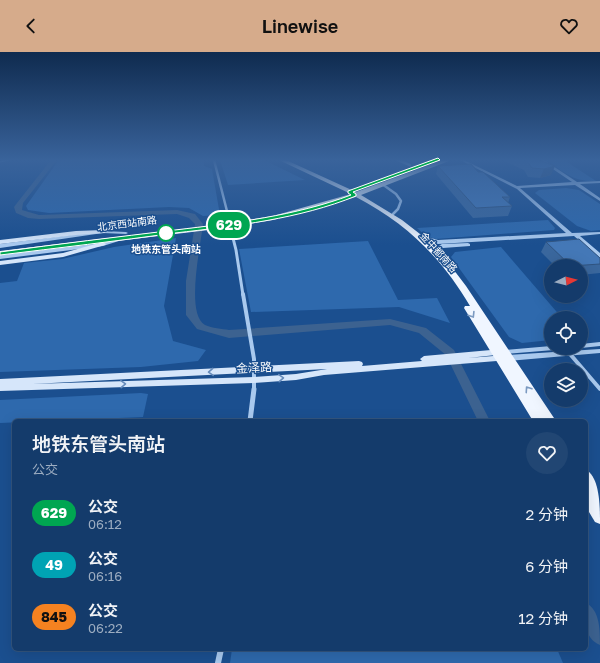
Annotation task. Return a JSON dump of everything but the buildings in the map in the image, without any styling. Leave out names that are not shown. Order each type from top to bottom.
[{"type":"main road","points":[[336,189],[350,195]]},
{"type":"main road","points":[[337,189],[403,224],[433,250],[458,279],[538,419]]},
{"type":"main road","name":"北京西站南路","points":[[350,195],[366,189]]},
{"type":"main road","name":"北京西站南路","points":[[0,247],[184,229],[229,223],[303,211],[369,189]]},
{"type":"main road","points":[[0,242],[76,233],[102,232]]},
{"type":"main road","name":"北京西站南路","points":[[0,253],[125,235]]},
{"type":"main road","points":[[0,263],[63,255],[103,244]]},
{"type":"main road","points":[[501,355],[549,419]]},
{"type":"main road","name":"金泽路","points":[[0,388],[254,380],[296,377],[324,372],[501,355]]},
{"type":"main road","name":"金泽路","points":[[0,382],[433,361]]},
{"type":"main road","points":[[588,479],[600,497]]},
{"type":"main road","points":[[588,498],[600,517]]},
{"type":"street","points":[[221,189],[242,284],[251,338],[254,380],[250,419]]},
{"type":"street","points":[[388,189],[399,197],[401,201],[399,210],[393,214]]},
{"type":"street","points":[[521,189],[600,256]]},
{"type":"street","points":[[583,189],[600,200]]},
{"type":"street","points":[[0,247],[102,232],[125,235]]},
{"type":"street","points":[[439,248],[600,234]]},
{"type":"street","points":[[0,257],[103,244],[125,235]]},
{"type":"street","points":[[425,238],[438,242],[575,236],[600,261]]},
{"type":"street","points":[[588,345],[600,344]]},
{"type":"street","points":[[501,355],[544,349]]},
{"type":"street","points":[[588,352],[600,351]]},
{"type":"street","points":[[501,355],[544,354]]},
{"type":"street","points":[[571,355],[600,389]]},
{"type":"street","points":[[218,663],[220,651]]},
{"type":"shaded area","points":[[38,189],[215,189],[220,215],[203,216],[189,208],[169,207],[49,213],[28,210],[26,206]]},
{"type":"shaded area","points":[[569,189],[579,190],[600,204],[600,230],[591,231],[577,226],[535,193],[539,190]]},
{"type":"shaded area","points":[[548,220],[555,228],[554,230],[436,239],[426,236],[417,228]]},
{"type":"shaded area","points":[[176,238],[164,306],[173,341],[206,350],[198,361],[141,367],[0,372],[0,283],[17,281],[24,263],[62,259],[114,247]]},
{"type":"shaded area","points":[[368,241],[398,300],[437,298],[450,323],[399,307],[251,312],[239,249]]},
{"type":"shaded area","points":[[501,247],[544,297],[544,303],[549,303],[556,311],[544,311],[544,341],[522,343],[509,337],[451,257],[455,252]]},
{"type":"shaded area","points":[[141,393],[148,394],[143,417],[95,419],[12,419],[12,422],[0,423],[0,400]]},
{"type":"shaded area","points":[[232,651],[558,651],[563,663],[230,663]]},
{"type":"waterway","points":[[31,189],[18,207],[19,211],[31,216],[39,217],[177,212],[192,216],[199,224],[190,281],[191,315],[201,327],[229,334],[390,322],[422,330],[450,353],[483,419]]},
{"type":"waterway","points":[[588,615],[600,636]]},
{"type":"bus line","name":"629","points":[[0,253],[230,225],[272,218],[308,210],[346,199],[355,195],[350,192],[360,189]]},
{"type":"place","name":"地铁东管头南站","points":[[166,233]]}]
